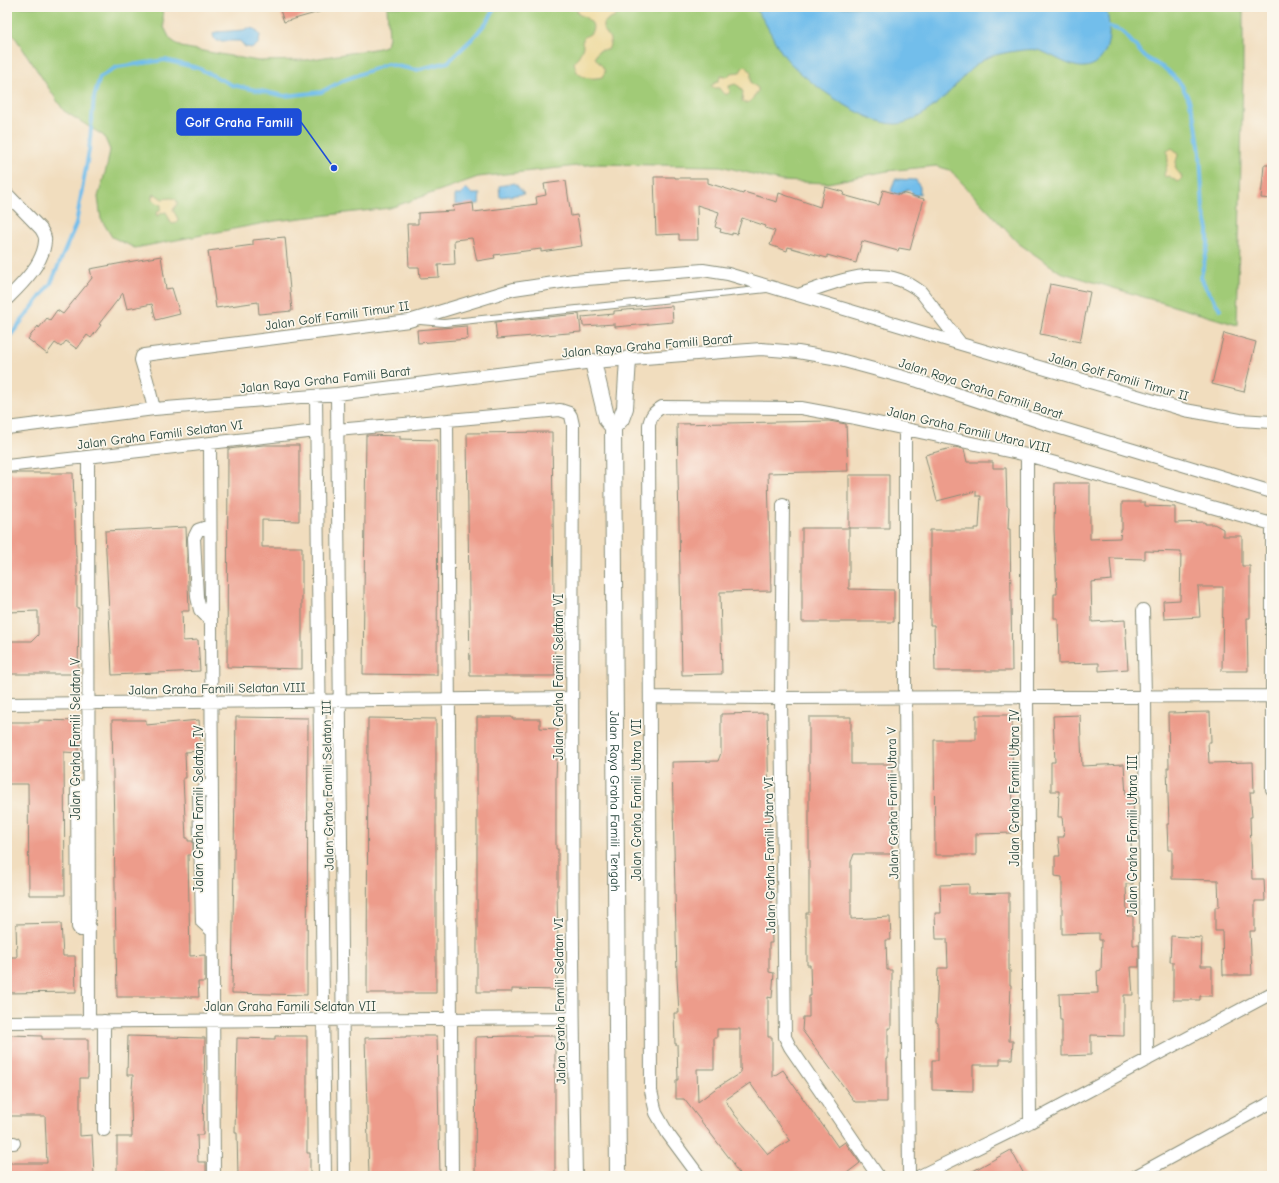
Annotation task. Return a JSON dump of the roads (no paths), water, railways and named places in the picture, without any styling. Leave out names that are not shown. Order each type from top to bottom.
[{"type":"street","points":[[7,194],[41,229],[45,236],[45,241],[41,258],[31,272],[7,299]]},
{"type":"street","name":"Jalan Golf Famili Timur II","points":[[154,409],[141,360],[142,356],[144,355],[409,321],[514,289],[581,280],[703,270],[728,274],[1185,410],[1240,420],[1272,422]]},
{"type":"street","points":[[798,295],[852,277],[885,276],[902,280],[921,292],[960,344]]},
{"type":"street","name":"Jalan Raya Graha Famili Barat","points":[[7,428],[154,409],[337,394],[593,362],[761,349],[798,352],[833,358],[918,381],[1044,423],[1272,492]]},
{"type":"street","points":[[613,427],[621,420],[625,408],[628,359]]},
{"type":"street","name":"Jalan Raya Graha Famili Tengah","points":[[593,362],[607,420],[613,427],[618,1176]]},
{"type":"street","name":"Jalan Graha Famili Selatan III","points":[[337,394],[344,1176]]},
{"type":"street","name":"Jalan Graha Famili Selatan III","points":[[316,396],[325,1176]]},
{"type":"street","name":"Jalan Graha Famili Utara VIII","points":[[655,411],[662,407],[801,408],[1027,455],[1272,524]]},
{"type":"street","name":"Jalan Graha Famili Selatan VI","points":[[337,430],[560,410],[569,413],[572,416],[573,1018],[576,1176]]},
{"type":"street","name":"Jalan Graha Famili Utara VII","points":[[655,411],[650,418],[649,425],[651,1091],[656,1113],[668,1134],[699,1176]]},
{"type":"street","points":[[447,421],[452,1176]]},
{"type":"street","name":"Jalan Graha Famili Utara V","points":[[904,429],[910,1176]]},
{"type":"street","name":"Jalan Graha Famili Selatan VI","points":[[7,466],[316,431]]},
{"type":"street","name":"Jalan Graha Famili Selatan IV","points":[[210,442],[214,1176]]},
{"type":"street","name":"Jalan Graha Famili Utara IV","points":[[1027,455],[1030,1122]]},
{"type":"street","name":"Jalan Graha Famili Selatan V","points":[[88,457],[89,1022]]},
{"type":"street","name":"Jalan Graha Famili Utara VI","points":[[783,505],[781,698],[785,1037],[790,1047],[878,1176]]},
{"type":"street","points":[[1272,524],[1272,789]]},
{"type":"street","name":"Jalan Graha Famili Utara III","points":[[1143,610],[1145,696],[1147,1060]]},
{"type":"street","points":[[650,697],[781,698],[1272,696]]},
{"type":"street","name":"Jalan Graha Famili Selatan VIII","points":[[7,704],[572,698]]},
{"type":"street","points":[[920,1176],[1030,1122],[1272,993]]},
{"type":"street","name":"Jalan Graha Famili Selatan VII","points":[[7,1022],[573,1018]]},
{"type":"street","points":[[104,1021],[104,1130]]},
{"type":"street","points":[[1136,1176],[1272,1102]]},
{"type":"lane","points":[[409,321],[444,323],[776,288]]},
{"type":"water","points":[[754,7],[1104,7],[1108,17],[1109,36],[1104,54],[1096,63],[1089,66],[1074,66],[1037,50],[1015,51],[992,56],[970,70],[945,97],[923,114],[910,121],[895,124],[882,122],[851,108],[834,98],[803,75],[782,53]]},
{"type":"water","points":[[247,28],[255,29],[260,35],[259,43],[253,48],[245,47],[240,41],[216,41],[213,34],[216,32],[244,30]]},
{"type":"water","points":[[895,179],[916,180],[920,187],[920,194],[915,196],[907,189],[896,195],[891,191]]},
{"type":"water","points":[[515,183],[524,194],[500,197],[499,186]]},
{"type":"water","points":[[466,188],[472,194],[480,194],[479,204],[455,205],[455,195],[461,195]]},
{"type":"waterway","points":[[7,340],[51,283],[76,224],[89,150],[94,97],[100,77],[117,67],[165,60],[198,68],[232,85],[285,96],[321,92],[344,80],[387,64],[416,70],[448,62],[473,38],[489,19],[495,7]]},
{"type":"waterway","points":[[1104,25],[1122,31],[1145,57],[1167,70],[1181,84],[1189,100],[1195,118],[1200,153],[1203,210],[1208,229],[1208,245],[1201,277],[1206,288],[1220,309]]},
{"type":"place","name":"Golf Graha Famili","points":[[334,168]]}]
